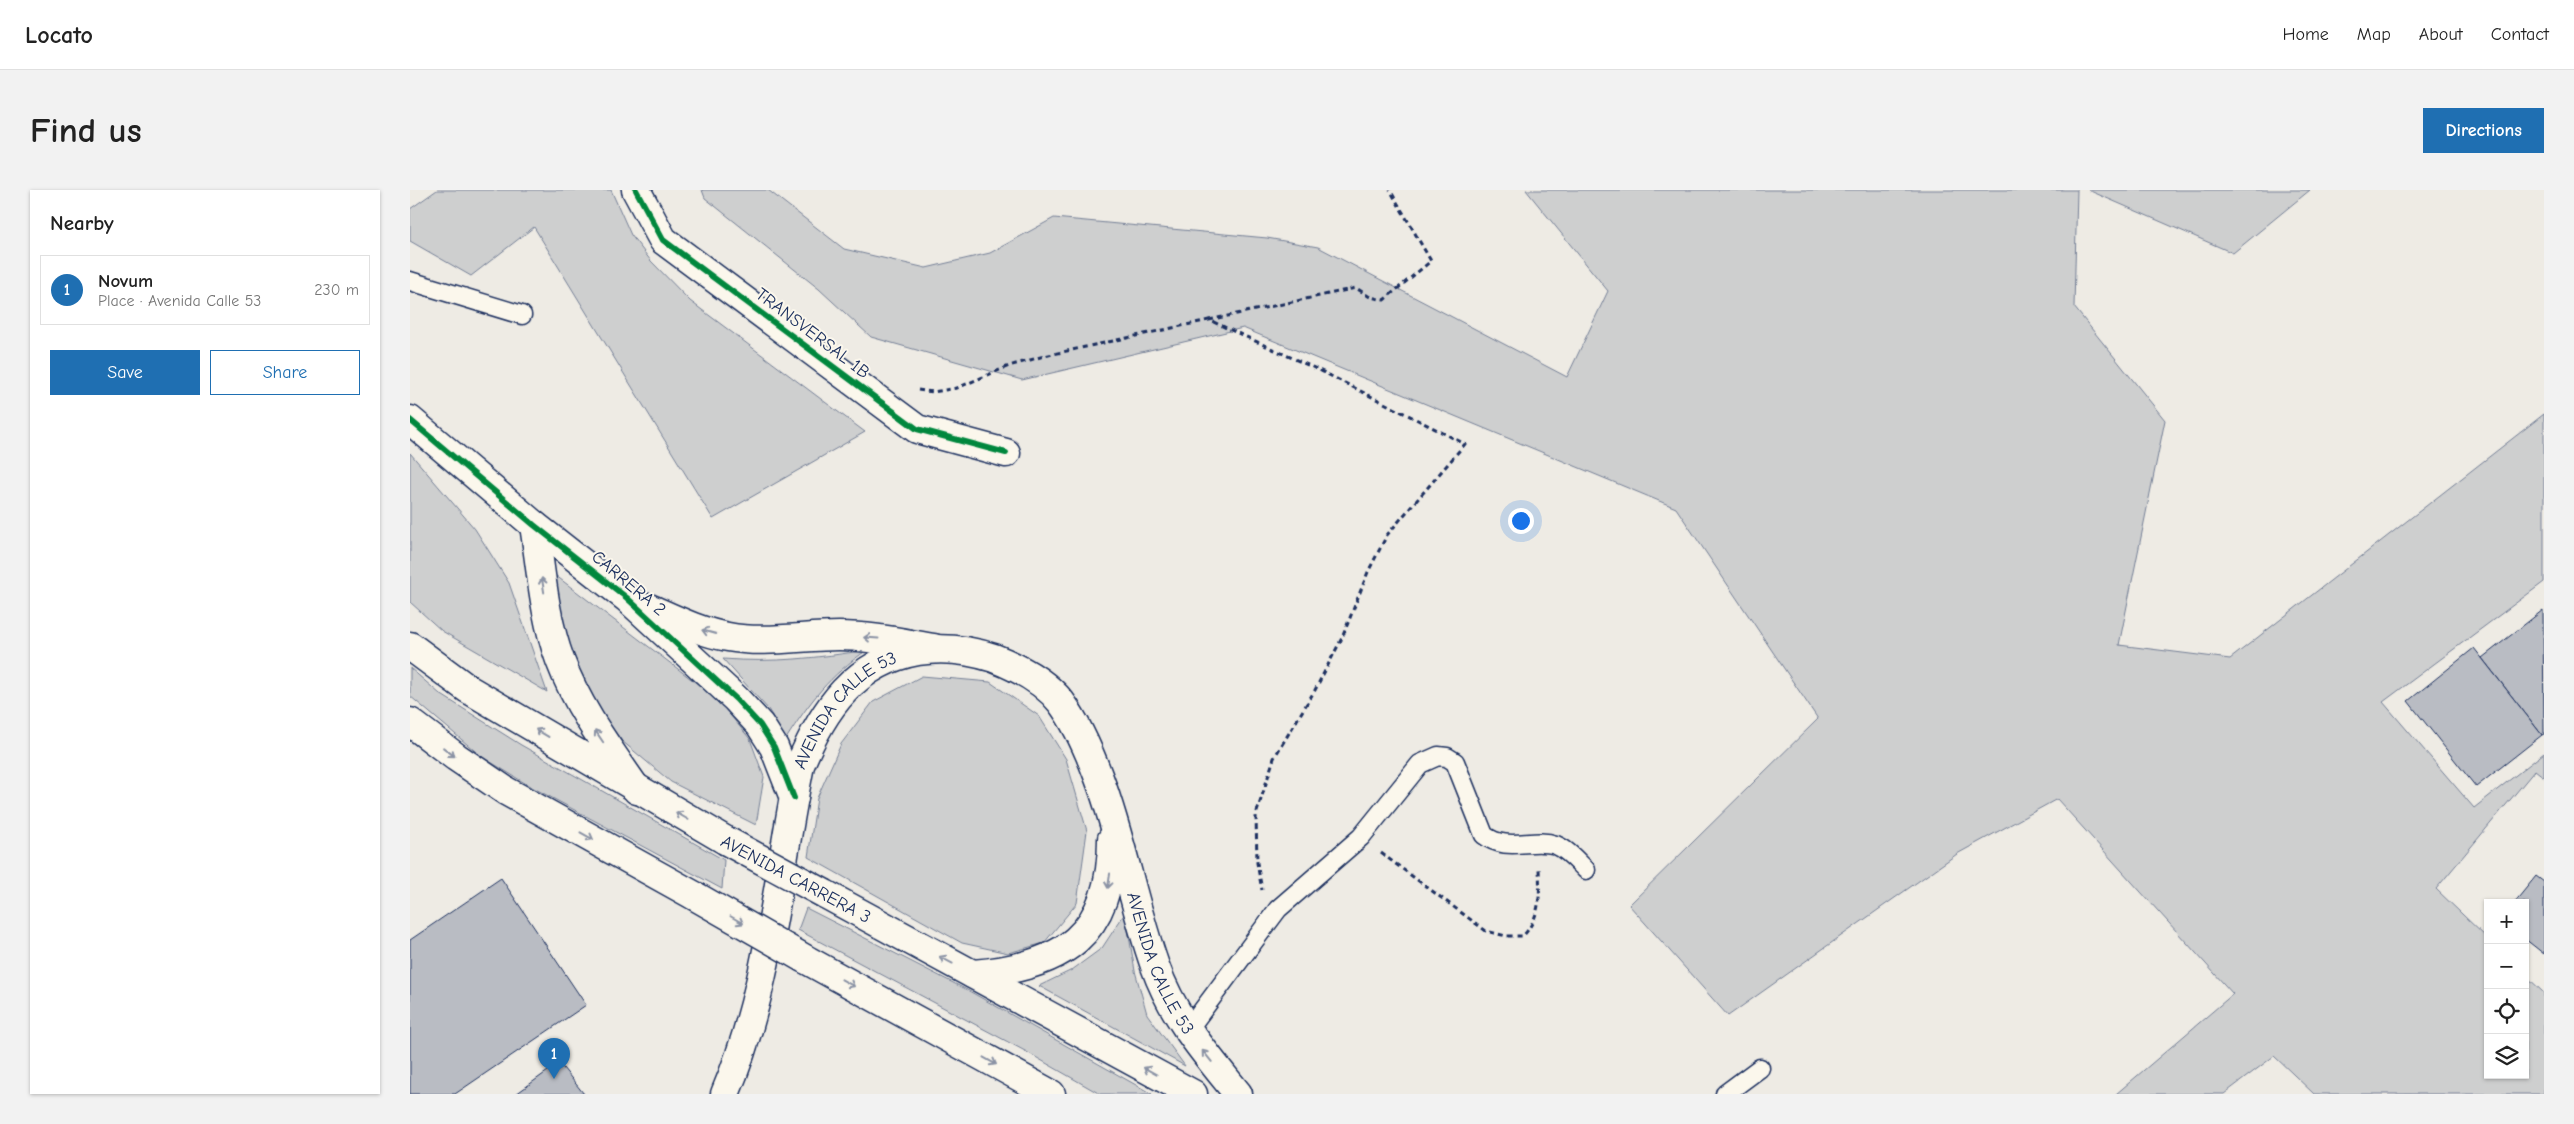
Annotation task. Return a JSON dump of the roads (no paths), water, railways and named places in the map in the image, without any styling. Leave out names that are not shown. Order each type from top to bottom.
[{"type":"main road","name":"TRANSVERSAL 1B","points":[[636,190],[663,240],[917,428],[1006,453]]},
{"type":"main road","name":"CARRERA 2","points":[[410,420],[534,525],[627,598],[760,725],[774,747],[794,798]]},
{"type":"main road","points":[[534,525],[547,607],[559,658],[576,696],[596,732],[638,790]]},
{"type":"main road","name":"CARRERA 2","points":[[627,598],[694,628],[729,638],[778,639],[839,636],[883,639],[936,648]]},
{"type":"main road","name":"AVENIDA CARRERA 3","points":[[410,646],[468,689],[724,840],[1193,1094]]},
{"type":"main road","name":"AVENIDA CALLE 53","points":[[725,1094],[737,1065],[764,962],[800,765],[811,738],[830,706],[860,674],[897,655],[936,648],[974,652],[1010,664],[1037,681],[1060,701],[1079,731],[1112,815],[1155,965],[1169,1000],[1187,1031],[1238,1094]]},
{"type":"main road","points":[[410,722],[456,757],[506,791],[695,896],[805,960],[1051,1094]]},
{"type":"main road","name":"AVENIDA CALLE 53","points":[[973,974],[1022,968],[1051,957],[1076,942],[1090,927],[1096,919],[1107,893],[1112,855],[1112,815]]},
{"type":"lane","points":[[410,281],[522,315]]},
{"type":"lane","points":[[1187,1031],[1278,909],[1361,837],[1420,764],[1438,756],[1454,762],[1484,836],[1491,841],[1502,844],[1538,843],[1556,846],[1586,870]]},
{"type":"lane","points":[[1725,1094],[1760,1068]]},
{"type":"place","name":"Novum","points":[[554,1079]]}]
